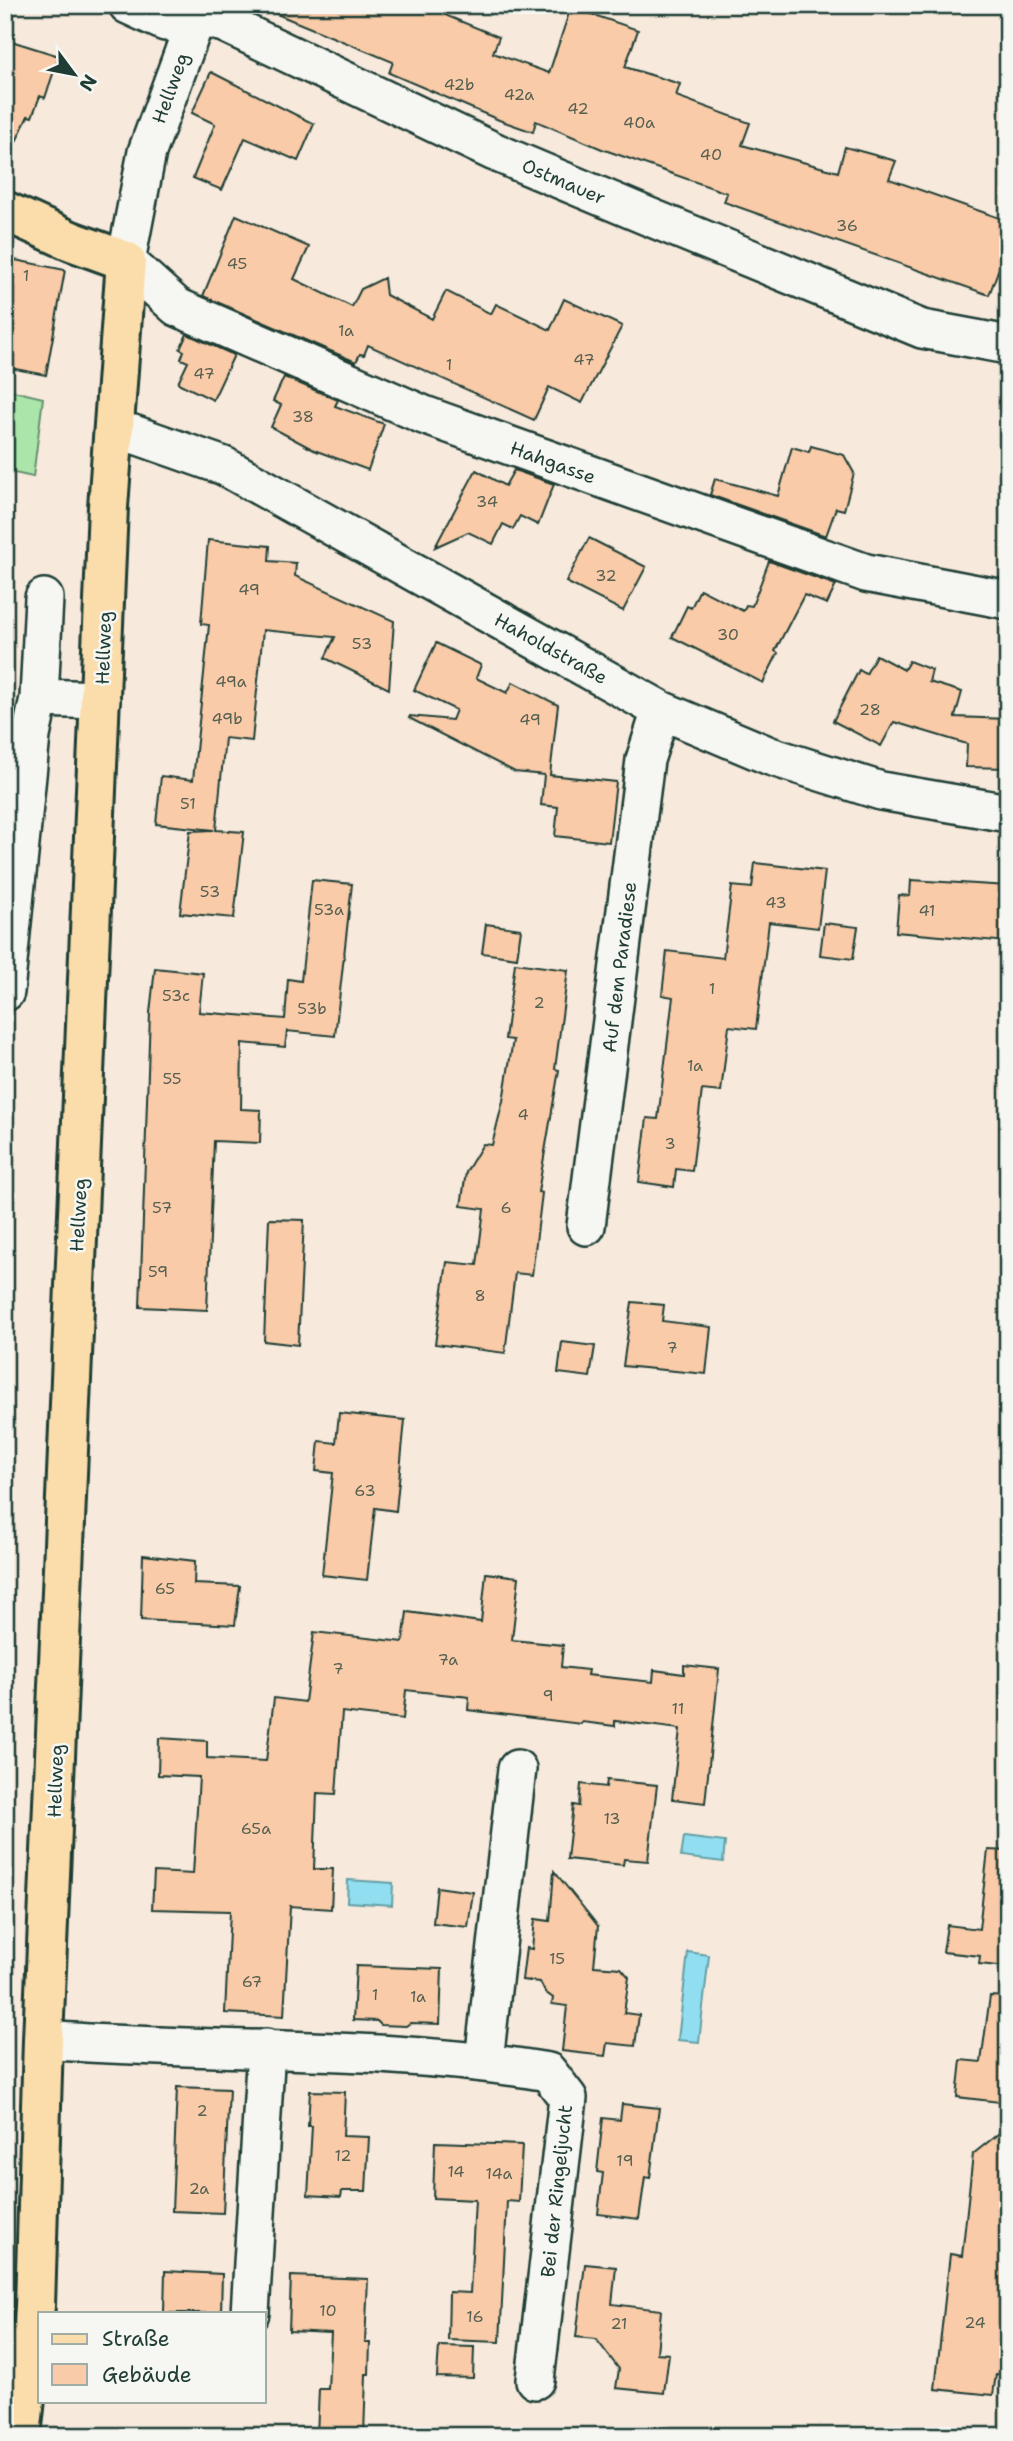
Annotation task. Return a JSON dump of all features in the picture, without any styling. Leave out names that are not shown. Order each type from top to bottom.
[{"type":"main road","points":[[5,211],[71,241],[125,261]]},
{"type":"main road","name":"Hellweg","points":[[21,2436],[35,2306],[43,2040],[108,507],[125,261]]},
{"type":"street","name":"Ostmauer","points":[[128,5],[165,22],[199,11],[495,152],[909,324],[922,329],[1008,345]]},
{"type":"street","name":"Hellweg","points":[[125,261],[147,152],[199,11]]},
{"type":"street","name":"Hahgasse","points":[[125,261],[177,307],[424,415],[866,573],[1008,600]]},
{"type":"street","name":"Haholdstraße","points":[[114,432],[133,434],[223,466],[662,710],[770,756],[881,790],[1008,813]]},
{"type":"street","points":[[5,992],[32,736],[39,698],[44,598]]},
{"type":"street","points":[[39,698],[101,700]]},
{"type":"street","name":"Auf dem Paradiese","points":[[586,1226],[645,760],[662,710]]},
{"type":"street","points":[[484,2061],[517,1769]]},
{"type":"street","name":"Bei der Ringeljucht","points":[[43,2040],[266,2048],[484,2061],[548,2072],[568,2098],[535,2380]]},
{"type":"street","points":[[250,2312],[266,2048]]},
{"type":"green space","points":[[5,389],[43,398],[33,477],[5,471]]},
{"type":"water","points":[[684,1837],[725,1842],[723,1862],[681,1857]]},
{"type":"water","points":[[348,1880],[393,1883],[392,1905],[347,1902]]},
{"type":"water","points":[[688,1952],[709,1955],[699,2042],[678,2040]]},
{"type":"building","points":[[255,5],[449,5],[445,15],[499,37],[493,53],[549,73],[571,7],[638,30],[625,67],[680,84],[676,96],[750,123],[742,145],[838,172],[845,147],[896,161],[889,179],[1008,221],[1008,244],[989,295],[724,202],[727,193],[602,149],[536,121],[533,132],[499,120],[389,73],[393,62]]},
{"type":"building","points":[[5,39],[59,56],[45,98],[40,96],[32,117],[28,116],[5,165]]},
{"type":"building","points":[[211,72],[314,124],[298,161],[245,138],[222,190],[193,178],[215,124],[192,113]]},
{"type":"building","points":[[236,215],[309,247],[294,279],[352,307],[361,289],[384,278],[386,295],[432,319],[446,291],[491,314],[496,304],[550,330],[564,299],[622,326],[582,403],[549,387],[534,420],[368,345],[364,355],[360,354],[356,362],[203,296]]},
{"type":"building","points":[[5,258],[65,270],[46,375],[5,367]]},
{"type":"building","points":[[187,334],[234,355],[213,400],[178,383],[188,362],[181,359],[184,351],[180,349]]},
{"type":"building","points":[[284,377],[338,400],[335,406],[384,424],[368,470],[314,450],[271,427],[281,405],[273,401]]},
{"type":"building","points":[[811,446],[844,455],[854,473],[844,510],[836,508],[826,536],[710,495],[715,479],[778,496],[792,447],[809,452]]},
{"type":"building","points":[[476,470],[505,486],[514,470],[554,484],[538,525],[520,516],[513,529],[503,524],[493,544],[468,532],[435,547]]},
{"type":"building","points":[[589,538],[646,567],[623,611],[566,582]]},
{"type":"building","points":[[208,540],[270,546],[269,561],[296,563],[295,576],[394,621],[389,689],[325,658],[335,637],[263,630],[252,741],[225,738],[216,830],[244,832],[234,918],[180,913],[190,831],[214,830],[156,824],[161,776],[193,780],[209,625],[201,624]]},
{"type":"building","points":[[769,561],[836,585],[827,604],[804,595],[775,651],[778,653],[763,683],[672,637],[687,606],[691,608],[700,589],[743,611],[746,605],[752,606]]},
{"type":"building","points":[[436,643],[481,665],[476,678],[507,693],[513,682],[558,705],[550,775],[616,782],[609,842],[555,836],[558,807],[541,805],[544,775],[515,772],[409,718],[452,720],[456,710],[414,690]]},
{"type":"building","points":[[876,655],[904,670],[909,661],[932,670],[929,682],[962,692],[955,717],[1008,719],[1008,768],[966,767],[967,744],[894,722],[881,746],[833,721],[859,670],[866,674]]},
{"type":"building","points":[[755,863],[825,871],[818,928],[769,922],[756,1029],[729,1026],[721,1092],[702,1090],[692,1171],[676,1169],[674,1187],[639,1182],[647,1118],[658,1119],[673,997],[662,995],[667,951],[723,958],[732,886],[752,888]]},
{"type":"building","points":[[312,880],[352,884],[335,1036],[287,1031],[285,1047],[242,1043],[241,1109],[261,1110],[260,1143],[214,1141],[207,1310],[140,1307],[150,1013],[155,968],[203,973],[199,1012],[285,1019],[288,979],[301,981]]},
{"type":"building","points":[[911,880],[1008,886],[1008,942],[896,932],[899,895],[910,896]]},
{"type":"building","points":[[824,923],[858,927],[853,959],[820,955]]},
{"type":"building","points":[[486,924],[521,929],[517,958],[482,953]]},
{"type":"building","points":[[515,963],[568,970],[555,1069],[559,1070],[538,1192],[542,1193],[532,1275],[515,1273],[505,1353],[435,1344],[447,1262],[477,1265],[484,1209],[461,1206],[466,1172],[483,1144],[492,1145],[503,1101],[513,1040],[505,1039]]},
{"type":"building","points":[[269,1219],[304,1220],[298,1345],[264,1341]]},
{"type":"building","points":[[632,1302],[664,1305],[662,1321],[711,1327],[706,1374],[623,1366]]},
{"type":"building","points":[[562,1342],[595,1346],[590,1377],[558,1373]]},
{"type":"building","points":[[339,1413],[405,1420],[396,1511],[375,1508],[367,1580],[322,1575],[333,1473],[316,1471],[319,1441],[336,1443]]},
{"type":"building","points":[[143,1555],[195,1561],[194,1584],[240,1586],[235,1625],[141,1620]]},
{"type":"building","points":[[486,1573],[519,1577],[512,1640],[563,1645],[561,1667],[588,1670],[587,1675],[653,1682],[654,1670],[684,1674],[684,1665],[719,1669],[705,1803],[672,1799],[680,1729],[615,1721],[615,1726],[581,1724],[468,1710],[469,1697],[406,1690],[403,1719],[342,1712],[336,1794],[317,1793],[314,1869],[333,1869],[331,1909],[290,1906],[284,2016],[225,2013],[230,1911],[152,1909],[154,1872],[193,1874],[199,1777],[158,1775],[159,1738],[207,1741],[207,1758],[266,1761],[274,1698],[305,1702],[314,1632],[403,1642],[407,1612],[481,1622]]},
{"type":"building","points":[[607,1780],[657,1785],[648,1861],[624,1859],[623,1865],[567,1859],[573,1805],[579,1806],[581,1784],[606,1787]]},
{"type":"building","points":[[988,1850],[1008,1851],[1008,1967],[979,1964],[980,1956],[943,1952],[947,1925],[979,1929]]},
{"type":"building","points":[[554,1871],[598,1926],[594,1966],[621,1968],[629,1977],[624,2013],[639,2015],[635,2046],[607,2043],[605,2056],[562,2051],[567,2006],[552,2004],[553,1998],[545,1992],[540,1982],[522,1980],[526,1948],[532,1949],[535,1919],[550,1921]]},
{"type":"building","points":[[437,1887],[473,1892],[468,1927],[433,1923]]},
{"type":"building","points":[[356,1966],[442,1969],[440,2024],[381,2025],[377,2021],[353,2020]]},
{"type":"building","points":[[990,1996],[1008,1997],[1008,2103],[957,2097],[961,2060],[981,2062]]},
{"type":"building","points":[[177,2087],[229,2089],[223,2213],[172,2211]]},
{"type":"building","points":[[310,2091],[345,2092],[343,2136],[369,2137],[366,2191],[342,2191],[341,2197],[308,2195],[312,2126],[308,2126]]},
{"type":"building","points":[[622,2104],[659,2108],[650,2178],[645,2177],[639,2219],[598,2214],[603,2173],[597,2172],[603,2118],[620,2120]]},
{"type":"building","points":[[1008,2126],[1008,2375],[996,2374],[993,2395],[935,2389],[950,2254],[962,2256],[973,2154]]},
{"type":"building","points":[[435,2142],[522,2145],[519,2202],[507,2201],[500,2342],[448,2340],[449,2292],[470,2293],[475,2200],[433,2198]]},
{"type":"building","points":[[585,2264],[616,2267],[612,2304],[661,2310],[657,2353],[669,2354],[664,2393],[616,2388],[619,2369],[596,2339],[576,2337]]},
{"type":"building","points":[[165,2271],[222,2274],[221,2312],[164,2312]]},
{"type":"building","points":[[291,2276],[368,2279],[365,2343],[370,2343],[364,2436],[317,2436],[319,2389],[328,2389],[331,2333],[289,2331]]},
{"type":"building","points":[[439,2346],[474,2347],[473,2378],[437,2377]]}]
